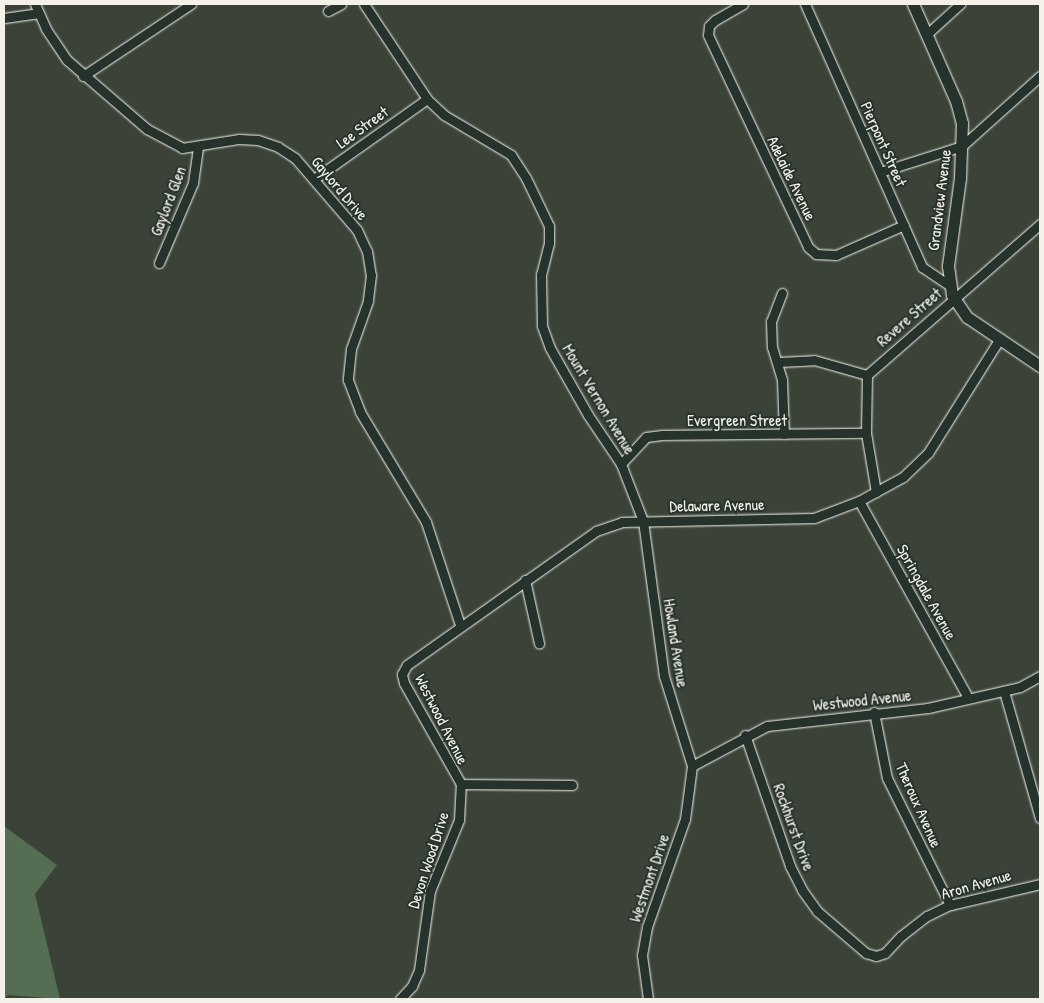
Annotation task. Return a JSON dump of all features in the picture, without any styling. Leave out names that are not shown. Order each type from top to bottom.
[{"type":"main road","name":"Grandview Avenue","points":[[914,4],[956,101],[962,123],[962,146],[948,262],[949,285],[953,298],[967,317],[1040,366]]},
{"type":"street","name":"Gaylord Drive","points":[[35,4],[38,14],[67,60],[83,76],[167,142],[182,148],[198,147],[239,139],[258,140],[278,147],[295,158],[344,213],[367,251],[371,275],[368,301],[351,349],[348,380],[360,412],[426,522],[460,625]]},
{"type":"street","points":[[83,76],[191,4]]},
{"type":"street","points":[[328,11],[341,4]]},
{"type":"street","name":"Mount Vernon Avenue","points":[[364,4],[427,99],[444,115],[511,156],[526,178],[549,226],[549,244],[541,274],[542,326],[550,348],[588,415],[622,464],[643,521]]},
{"type":"street","name":"Adelaide Avenue","points":[[740,4],[709,26],[712,45],[808,247],[816,254],[836,255],[904,225]]},
{"type":"street","name":"Pierpont Street","points":[[805,4],[924,269],[949,285]]},
{"type":"street","points":[[927,34],[960,4]]},
{"type":"street","points":[[4,18],[38,14]]},
{"type":"street","points":[[880,172],[962,146],[1040,76]]},
{"type":"street","name":"Lee Street","points":[[314,179],[427,99]]},
{"type":"street","name":"Gaylord Glen","points":[[159,263],[193,183],[198,147]]},
{"type":"street","name":"Revere Street","points":[[867,375],[1040,224]]},
{"type":"street","points":[[782,293],[770,321],[772,347],[779,362],[784,434]]},
{"type":"street","name":"Delaware Avenue","points":[[402,674],[407,665],[460,625],[596,531],[622,522],[814,518],[859,501],[902,478],[928,453],[1000,340]]},
{"type":"street","points":[[779,362],[814,360],[867,375],[866,433],[876,492]]},
{"type":"street","name":"Evergreen Street","points":[[622,464],[646,437],[866,433]]},
{"type":"street","name":"Springdale Avenue","points":[[859,501],[968,698]]},
{"type":"street","name":"Howland Avenue","points":[[643,521],[664,676],[692,766]]},
{"type":"street","points":[[525,580],[539,643]]},
{"type":"street","name":"Westwood Avenue","points":[[402,674],[455,780],[461,784],[572,785]]},
{"type":"street","name":"Westwood Avenue","points":[[692,766],[745,735],[767,726],[874,712],[928,708],[1004,691],[1040,676]]},
{"type":"street","points":[[1004,691],[1040,818]]},
{"type":"street","name":"Theroux Avenue","points":[[874,712],[887,778],[950,905]]},
{"type":"street","name":"Rockhurst Drive","points":[[745,735],[790,866],[802,890],[817,911],[866,953],[876,956]]},
{"type":"street","name":"Westmont Drive","points":[[648,999],[642,955],[647,927],[685,819],[692,766]]},
{"type":"street","name":"Devon Wood Drive","points":[[400,999],[412,986],[419,970],[430,891],[459,820],[461,784]]},
{"type":"street","name":"Aron Avenue","points":[[876,956],[885,952],[901,936],[927,916],[950,905],[1040,884]]},
{"type":"green space","points":[[4,826],[57,865],[35,894],[60,999],[8,995],[4,999]]}]
